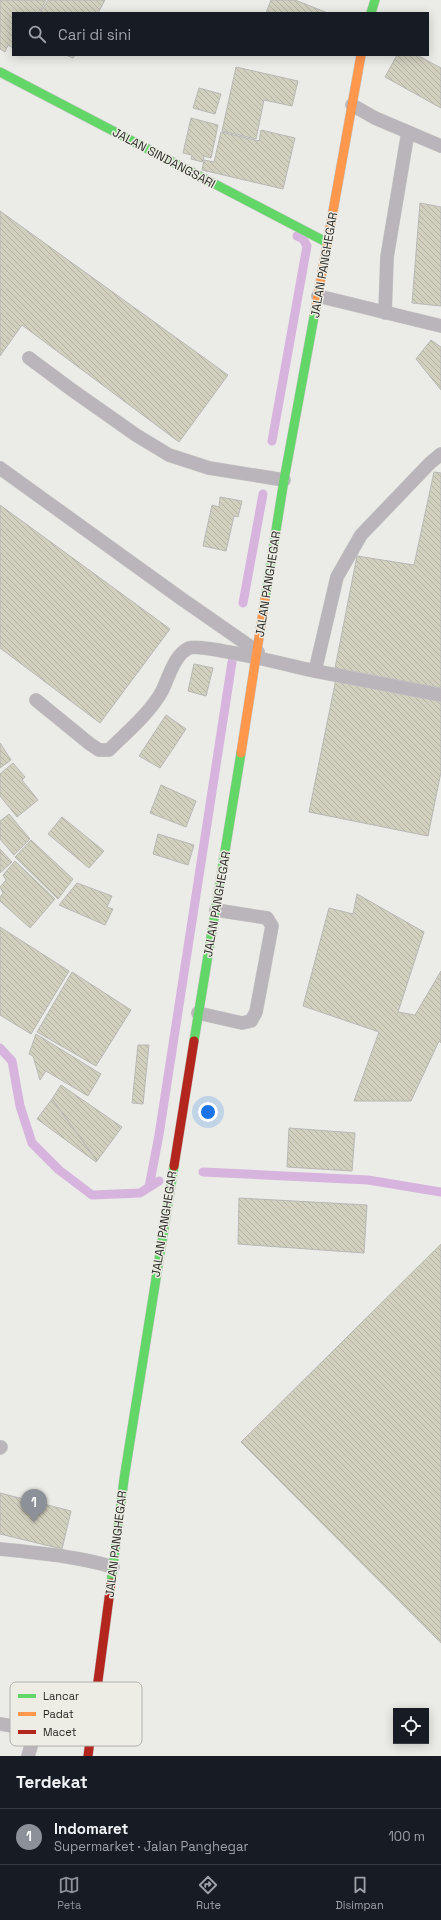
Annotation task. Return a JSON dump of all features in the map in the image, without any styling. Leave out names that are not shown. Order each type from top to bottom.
[{"type":"street","points":[[371,12],[375,0]]},
{"type":"street","name":"JALAN PANGHEGAR","points":[[98,1682],[125,1471],[284,480],[361,56]]},
{"type":"street","name":"JALAN SINDANGSARI","points":[[0,72],[328,243]]},
{"type":"street","name":"JALAN PANGHEGAR","points":[[88,1756],[89,1746]]},
{"type":"lane","points":[[352,105],[441,146]]},
{"type":"lane","points":[[385,313],[387,258],[408,132]]},
{"type":"lane","points":[[318,296],[441,326]]},
{"type":"lane","points":[[29,358],[78,395],[168,455],[209,468],[284,480]]},
{"type":"lane","points":[[315,671],[337,577],[361,535],[430,463],[441,454]]},
{"type":"lane","points":[[0,468],[257,655]]},
{"type":"lane","points":[[36,700],[90,744],[99,750],[110,750],[138,721],[161,692],[178,657],[190,648],[215,648],[257,655],[315,671],[441,696]]},
{"type":"lane","points":[[198,1013],[242,1023],[251,1021],[256,1012],[272,926],[267,918],[216,910]]},
{"type":"lane","points":[[0,1549],[46,1553],[86,1559],[113,1567]]},
{"type":"lane","points":[[0,1724],[10,1726]]},
{"type":"lane","points":[[28,1756],[31,1746]]},
{"type":"building","points":[[0,0],[46,0],[40,12],[12,12],[12,47],[8,45],[5,52],[0,49]]},
{"type":"building","points":[[48,0],[105,0],[99,12],[41,12]]},
{"type":"building","points":[[271,0],[295,0],[325,12],[266,12]]},
{"type":"building","points":[[396,56],[419,56],[441,68],[441,108],[385,77]]},
{"type":"building","points":[[236,67],[298,81],[292,106],[264,100],[256,139],[222,131]]},
{"type":"building","points":[[199,88],[221,94],[215,114],[193,108]]},
{"type":"building","points":[[191,118],[218,125],[211,158],[204,156],[203,162],[191,159],[192,155],[183,153]]},
{"type":"building","points":[[261,130],[295,138],[283,189],[202,170],[204,160],[214,162],[221,132],[259,141]]},
{"type":"building","points":[[420,203],[441,207],[441,306],[412,303]]},
{"type":"building","points":[[0,211],[228,375],[179,442],[22,325],[0,356]]},
{"type":"building","points":[[431,340],[441,347],[441,390],[416,359]]},
{"type":"building","points":[[434,472],[441,473],[441,688],[335,668],[357,556],[414,565]]},
{"type":"building","points":[[220,497],[242,501],[238,517],[234,516],[226,551],[203,546],[212,505],[219,507]]},
{"type":"building","points":[[0,505],[170,629],[100,723],[0,648]]},
{"type":"building","points":[[194,664],[213,668],[206,696],[188,691]]},
{"type":"building","points":[[336,679],[441,699],[441,772],[428,836],[309,812]]},
{"type":"building","points":[[166,715],[186,729],[160,768],[139,756]]},
{"type":"building","points":[[0,743],[11,760],[0,768]]},
{"type":"building","points":[[13,763],[25,777],[22,780],[38,800],[17,817],[0,796],[0,774]]},
{"type":"building","points":[[161,785],[196,801],[186,827],[150,813]]},
{"type":"building","points":[[9,814],[30,839],[14,855],[0,839],[0,821]]},
{"type":"building","points":[[62,817],[104,851],[89,868],[48,834]]},
{"type":"building","points":[[158,834],[194,845],[188,865],[153,854]]},
{"type":"building","points":[[31,840],[73,879],[58,899],[15,857]]},
{"type":"building","points":[[0,849],[12,862],[0,873]]},
{"type":"building","points":[[15,861],[55,899],[30,928],[0,901],[0,897],[3,893],[0,887],[6,880],[3,875]]},
{"type":"building","points":[[77,883],[112,896],[107,907],[113,909],[105,925],[59,905]]},
{"type":"building","points":[[357,894],[424,932],[398,1012],[415,1015],[441,971],[441,1043],[439,1041],[411,1101],[354,1101],[379,1032],[303,1006],[329,908],[353,914]]},
{"type":"building","points":[[0,927],[69,971],[31,1034],[0,1015]]},
{"type":"building","points":[[72,972],[131,1010],[96,1066],[37,1032]]},
{"type":"building","points":[[36,1034],[101,1074],[88,1096],[46,1071],[40,1080],[33,1056],[29,1054]]},
{"type":"building","points":[[138,1045],[149,1045],[143,1104],[132,1103]]},
{"type":"building","points":[[61,1085],[122,1127],[97,1161],[52,1099]]},
{"type":"building","points":[[52,1099],[97,1161],[96,1162],[37,1119]]},
{"type":"building","points":[[289,1128],[355,1133],[352,1171],[287,1167]]},
{"type":"building","points":[[239,1198],[367,1205],[364,1253],[238,1244]]},
{"type":"building","points":[[441,1244],[441,1643],[241,1442]]},
{"type":"building","points":[[0,1493],[71,1511],[62,1549],[0,1534]]},
{"type":"waterway","points":[[272,441],[307,246],[303,239],[297,236]]},
{"type":"waterway","points":[[243,603],[263,494]]},
{"type":"waterway","points":[[149,1187],[159,1135],[232,662]]},
{"type":"waterway","points":[[0,1048],[12,1061],[20,1106],[32,1143],[59,1170],[92,1195],[140,1193],[159,1181]]},
{"type":"waterway","points":[[203,1172],[368,1180],[441,1192]]},
{"type":"traffic: fast","points":[[371,12],[375,0]]},
{"type":"traffic: fast","points":[[0,72],[328,243]]},
{"type":"traffic: fast","points":[[265,599],[284,480],[316,306]]},
{"type":"traffic: fast","points":[[194,1041],[241,753]]},
{"type":"traffic: fast","points":[[111,1583],[124,1479],[174,1166]]},
{"type":"traffic: slow","points":[[316,306],[361,56]]},
{"type":"traffic: slow","points":[[241,753],[265,599]]},
{"type":"traffic: jam","points":[[174,1166],[194,1041]]},
{"type":"traffic: jam","points":[[98,1682],[111,1583]]},
{"type":"traffic: jam","points":[[88,1756],[89,1746]]},
{"type":"place","name":"Indomaret","points":[[34,1522]]}]
